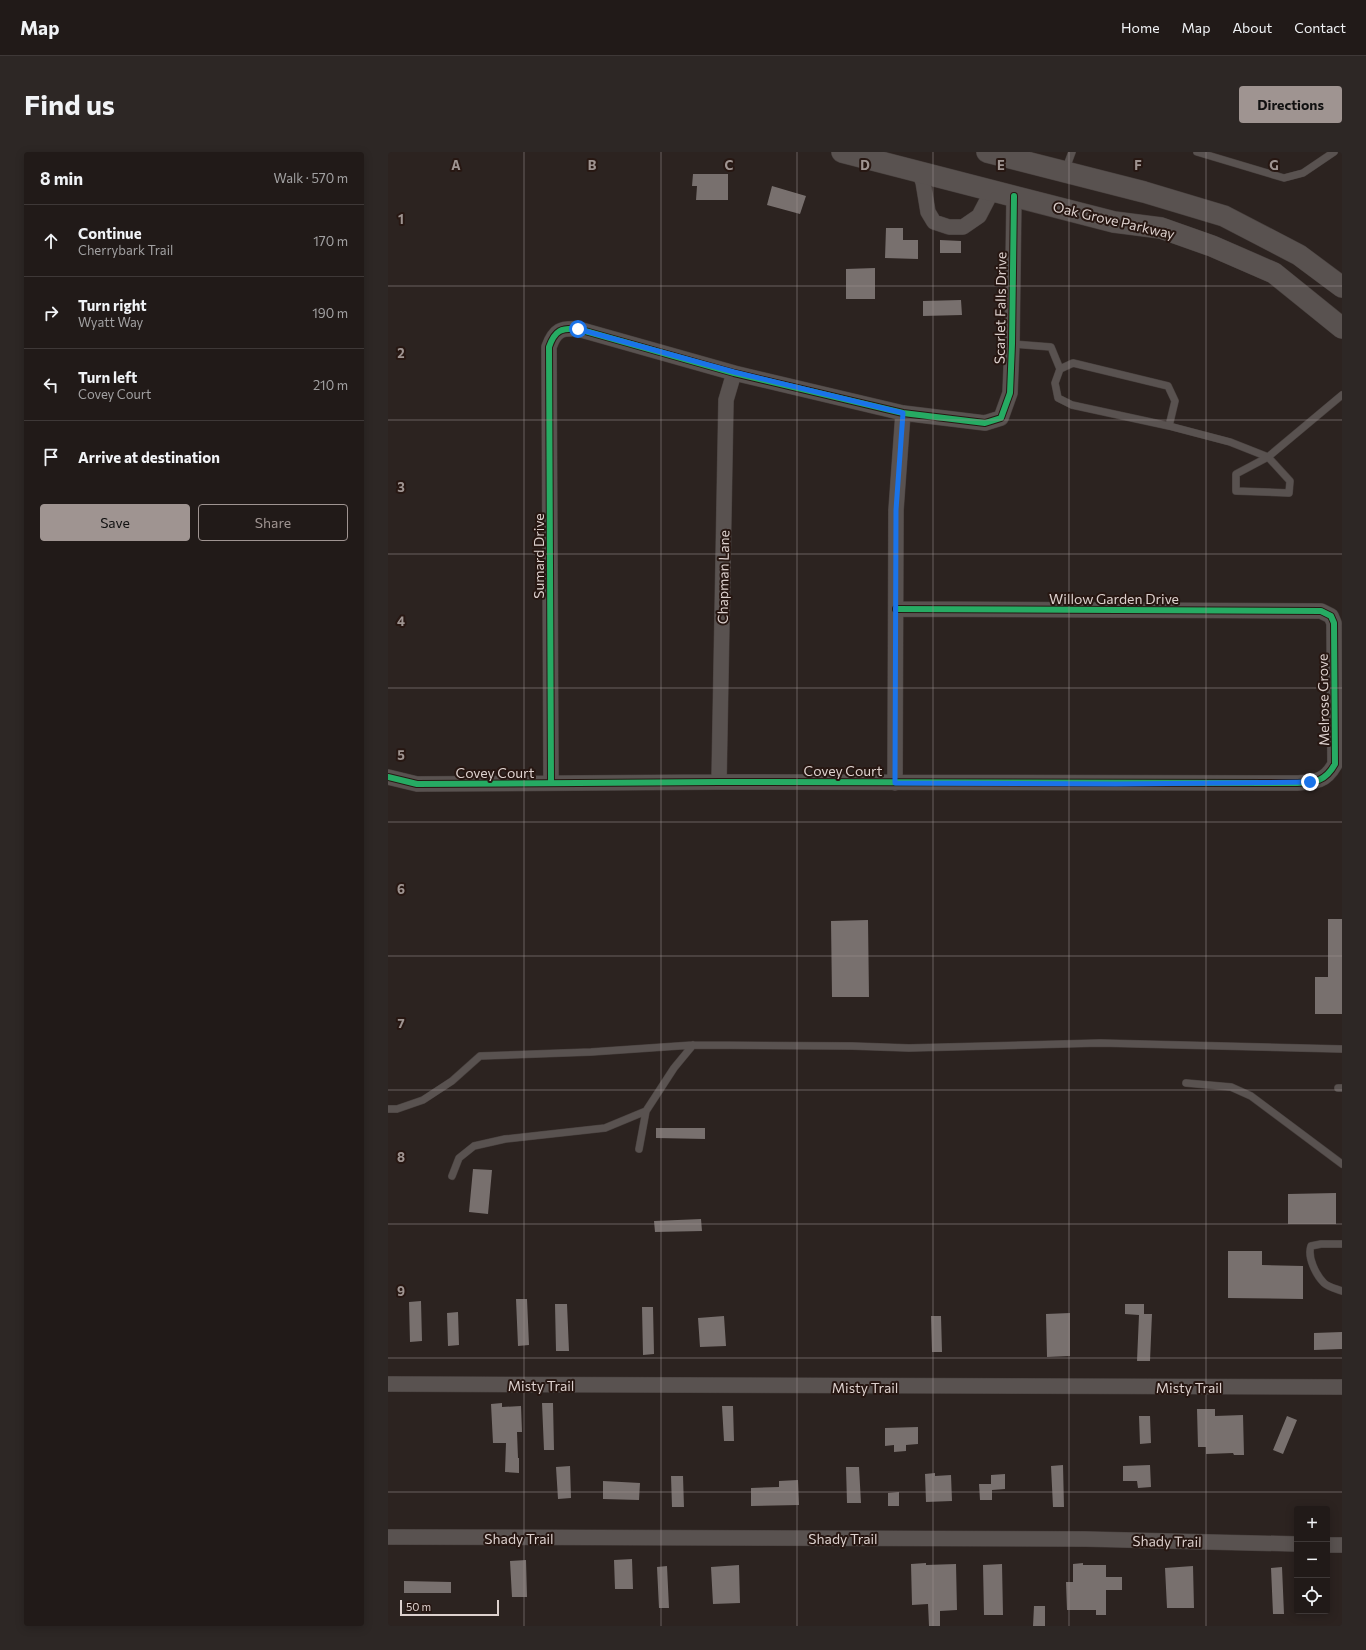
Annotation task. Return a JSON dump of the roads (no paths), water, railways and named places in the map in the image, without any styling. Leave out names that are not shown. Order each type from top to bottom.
[{"type":"main road","name":"Oak Grove Parkway","points":[[842,152],[1114,222],[1161,228],[1212,246],[1274,273],[1342,328]]},
{"type":"main road","points":[[987,152],[1064,173],[1144,192],[1224,216],[1299,255],[1342,287]]},
{"type":"street","points":[[919,172],[923,182],[928,212],[934,222],[949,227],[962,227],[979,216],[992,191]]},
{"type":"street","name":"Scarlet Falls Drive","points":[[903,413],[985,423],[1001,418],[1010,393],[1014,196]]},
{"type":"street","name":"Sumard Drive","points":[[551,783],[549,347],[553,336],[564,328],[578,329],[734,372]]},
{"type":"street","points":[[734,372],[903,413],[896,510],[895,783]]},
{"type":"street","name":"Chapman Lane","points":[[719,782],[726,400],[734,372]]},
{"type":"street","name":"Willow Garden Drive","points":[[896,609],[1301,610],[1321,611],[1331,616]]},
{"type":"street","name":"Melrose Grove","points":[[1322,780],[1331,772],[1335,764],[1339,718],[1334,624],[1331,616]]},
{"type":"street","name":"Covey Court","points":[[388,778],[417,784],[719,782],[1296,783],[1322,780]]},
{"type":"street","name":"Misty Trail","points":[[388,1384],[1342,1387]]},
{"type":"street","name":"Shady Trail","points":[[388,1537],[1085,1539],[1294,1544]]},
{"type":"street","points":[[1330,1544],[1342,1545]]},
{"type":"lane","points":[[1064,173],[1072,152]]},
{"type":"lane","points":[[1197,152],[1284,178],[1303,173],[1334,152]]},
{"type":"lane","points":[[1012,344],[1051,348],[1060,369],[1055,383],[1058,398],[1072,405],[1169,426],[1230,442],[1268,457],[1290,481],[1289,493],[1236,491],[1236,474],[1268,457],[1342,395]]},
{"type":"lane","points":[[1060,369],[1073,363],[1168,386],[1175,401],[1169,426]]},
{"type":"lane","points":[[388,1109],[397,1109],[423,1100],[452,1081],[480,1056],[591,1052],[693,1045],[852,1046],[909,1048],[1100,1043],[1342,1049]]},
{"type":"lane","points":[[639,1149],[646,1111],[674,1068],[693,1045]]},
{"type":"lane","points":[[1186,1083],[1231,1087],[1251,1096],[1342,1164]]},
{"type":"lane","points":[[452,1176],[459,1158],[474,1146],[505,1138],[604,1128],[646,1111]]},
{"type":"lane","points":[[1342,1244],[1321,1244],[1311,1246],[1309,1250],[1311,1263],[1325,1284],[1342,1291]]}]
